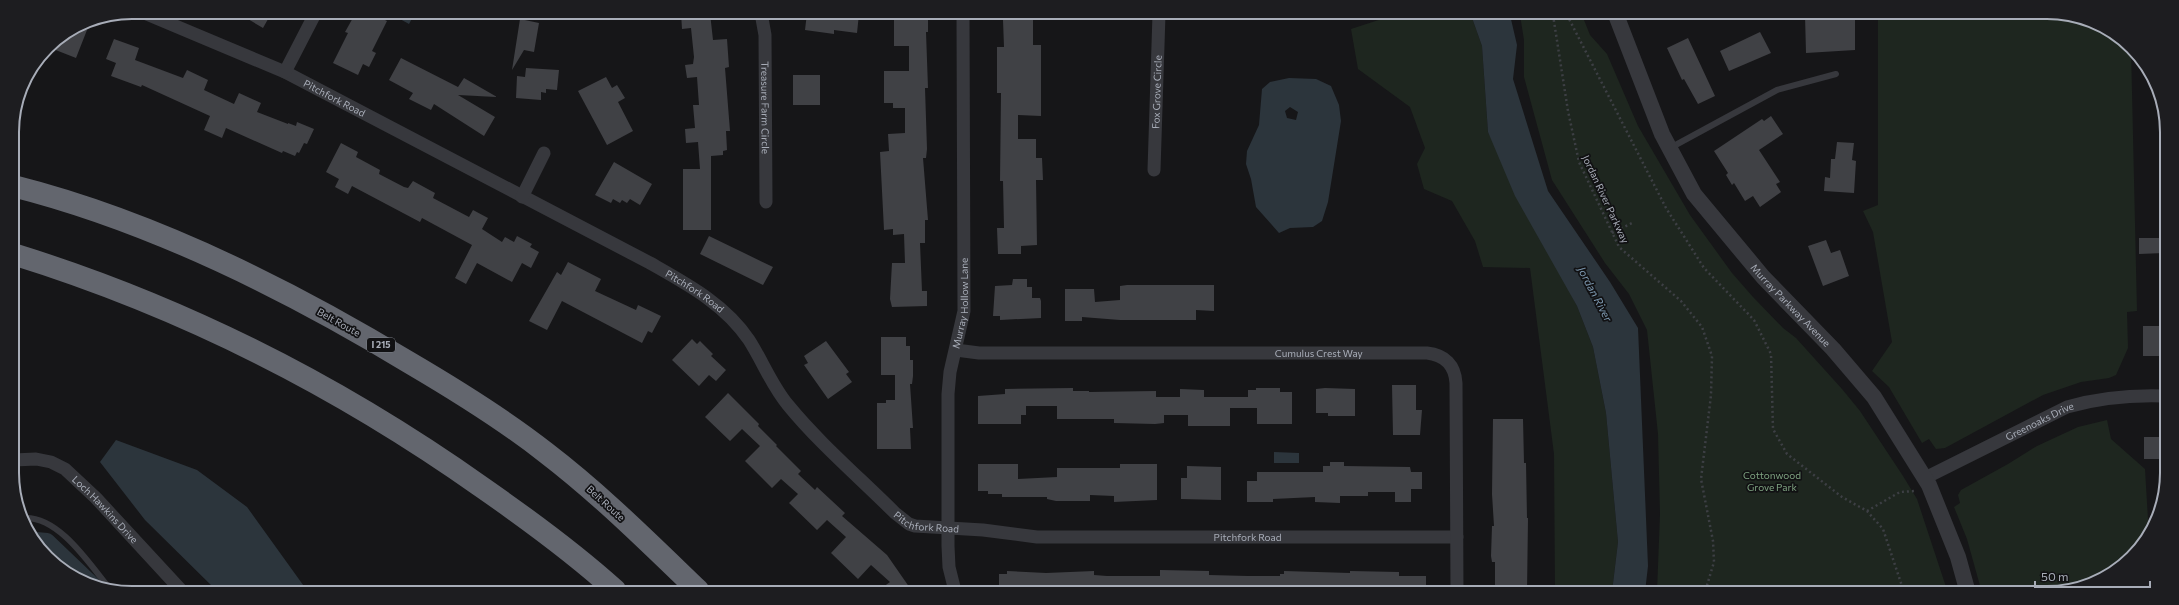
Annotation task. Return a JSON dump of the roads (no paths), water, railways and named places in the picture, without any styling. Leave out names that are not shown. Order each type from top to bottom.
[{"type":"highway","name":"Belt Route","points":[[19,188],[125,222],[228,265],[300,300],[382,346],[462,394],[544,451],[603,499],[694,586]]},
{"type":"highway","points":[[19,256],[93,281],[182,316],[309,378],[349,401],[455,468],[544,531],[610,586]]},
{"type":"street","name":"Pitchfork Road","points":[[159,19],[285,72],[650,263],[710,300],[726,312],[749,340],[777,390],[788,405],[895,513],[909,524],[915,526],[983,530],[1037,537],[1457,537]]},
{"type":"street","points":[[285,72],[312,19]]},
{"type":"street","name":"Treasure Farm Circle","points":[[762,19],[765,35],[766,202]]},
{"type":"street","name":"Murray Hollow Lane","points":[[954,586],[949,568],[948,394],[950,372],[962,322],[964,299],[963,19]]},
{"type":"street","name":"Fox Grove Circle","points":[[1154,170],[1159,19]]},
{"type":"street","name":"Murray Parkway Avenue","points":[[1618,19],[1662,134],[1694,194],[1763,277],[1852,370],[1898,434],[1925,478],[1952,542],[1966,586]]},
{"type":"street","points":[[522,197],[544,153]]},
{"type":"street","name":"Cumulus Crest Way","points":[[956,350],[979,353],[1427,353],[1440,356],[1449,364],[1456,378],[1457,586]]},
{"type":"street","name":"Greenoaks Drive","points":[[1925,478],[2067,407],[2092,400],[2129,396],[2160,396]]},
{"type":"street","name":"Loch Hawkins Drive","points":[[19,460],[36,459],[51,462],[65,469],[91,493],[177,586]]},
{"type":"lane","points":[[1670,148],[1777,90],[1836,74]]},
{"type":"lane","points":[[29,519],[46,522],[59,531],[104,582]]},
{"type":"water","points":[[400,19],[412,19],[409,24]]},
{"type":"water","name":"Jordan River","points":[[1472,19],[1511,19],[1517,45],[1513,79],[1548,191],[1610,282],[1638,328],[1648,566],[1646,586],[1613,586],[1618,542],[1606,413],[1593,347],[1577,306],[1515,196],[1488,132],[1482,46]]},
{"type":"water","points":[[1289,78],[1316,79],[1331,86],[1339,105],[1341,121],[1328,202],[1322,221],[1313,227],[1290,228],[1279,233],[1256,207],[1251,179],[1246,164],[1247,151],[1259,125],[1262,89],[1270,82]],"holes":[[[1290,107],[1298,112],[1296,120],[1287,118],[1285,111]]]},
{"type":"water","points":[[116,440],[197,470],[247,507],[304,586],[212,586],[145,520],[100,462]]},
{"type":"water","points":[[1274,452],[1299,453],[1299,463],[1274,463]]},
{"type":"waterway","points":[[42,541],[47,541],[81,573]]},
{"type":"park label","name":"Cottonwood Grove Park","points":[[1772,480]]}]
